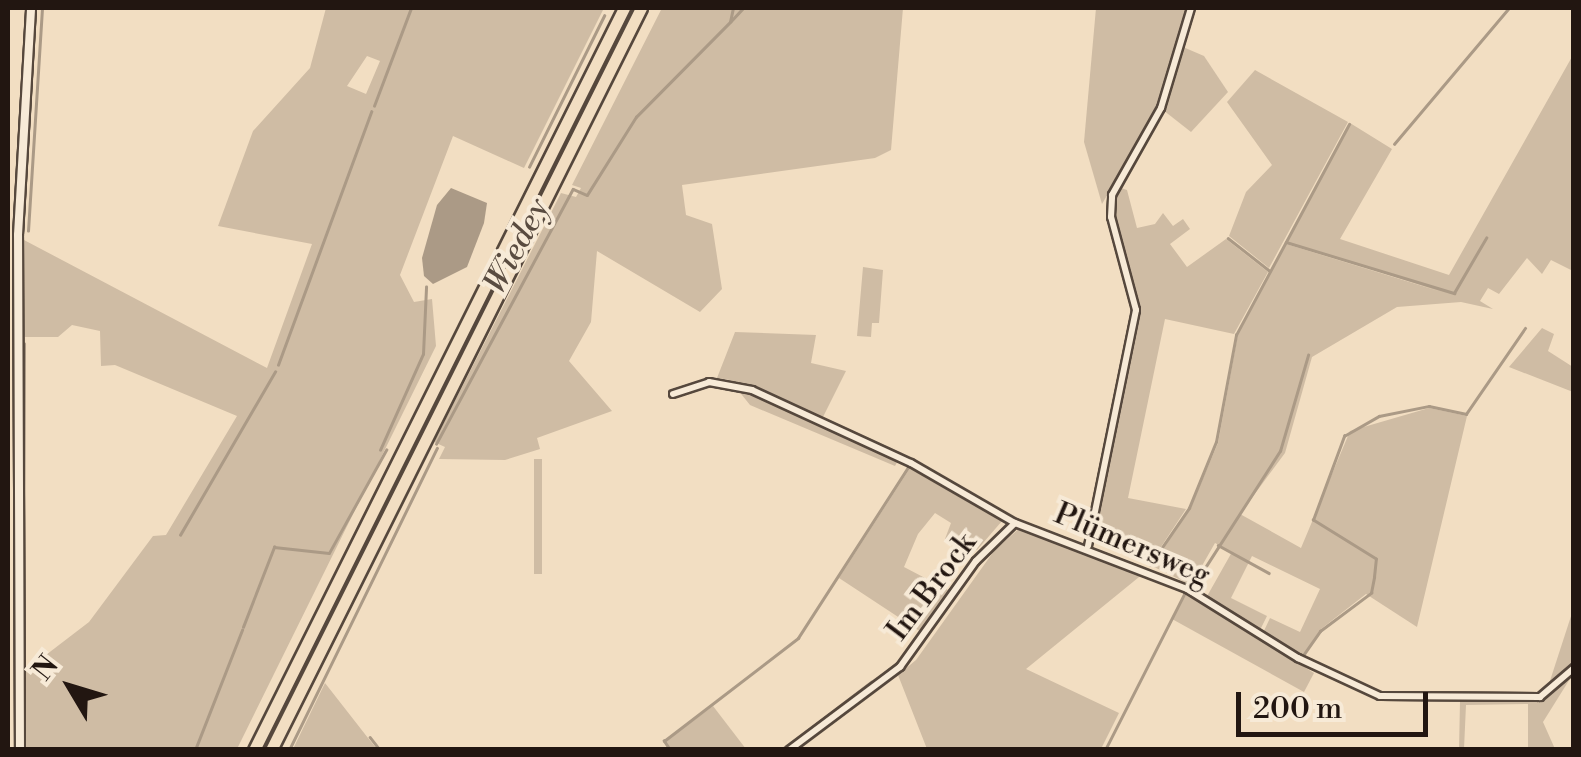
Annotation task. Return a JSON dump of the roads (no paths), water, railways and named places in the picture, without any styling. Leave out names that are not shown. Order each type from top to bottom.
[{"type":"highway","points":[[254,750],[624,8]]},
{"type":"highway","points":[[271,750],[641,8]]},
{"type":"street","points":[[20,750],[18,229],[32,8]]},
{"type":"street","points":[[1088,546],[1136,310],[1111,217],[1112,195],[1160,108],[1191,8]]},
{"type":"street","points":[[8,226],[18,229]]},
{"type":"street","name":"Plümersweg","points":[[673,394],[709,382],[738,384],[910,463],[1015,523],[1088,546],[1186,589],[1298,658],[1395,700],[1540,697],[1574,668]]},
{"type":"street","name":"Im Brock","points":[[788,750],[900,668],[976,561],[1015,523]]},
{"type":"waterway","points":[[28,231],[42,8]]},
{"type":"waterway","points":[[374,106],[411,8]]},
{"type":"waterway","name":"Wiedey","points":[[436,444],[573,189],[587,195],[636,117],[730,22],[733,8]]},
{"type":"waterway","points":[[731,21],[743,8]]},
{"type":"waterway","points":[[1394,144],[1509,8]]},
{"type":"waterway","points":[[529,167],[604,16]]},
{"type":"waterway","points":[[278,365],[371,112]]},
{"type":"waterway","points":[[1150,565],[1189,508],[1216,442],[1236,335],[1349,124]]},
{"type":"waterway","points":[[1228,238],[1270,271]]},
{"type":"waterway","points":[[1286,242],[1454,293],[1486,238]]},
{"type":"waterway","points":[[22,241],[23,335]]},
{"type":"waterway","points":[[380,450],[423,354],[426,287]]},
{"type":"waterway","points":[[1304,654],[1320,631],[1371,593],[1374,577],[1376,559],[1313,520],[1344,436],[1379,416],[1429,406],[1466,414],[1525,328]]},
{"type":"waterway","points":[[23,638],[24,344]]},
{"type":"waterway","points":[[1192,588],[1280,451],[1308,355]]},
{"type":"waterway","points":[[180,535],[275,372]]},
{"type":"waterway","points":[[289,750],[437,448]]},
{"type":"waterway","name":"Wiedey","points":[[243,627],[274,547],[329,553],[386,450]]},
{"type":"waterway","points":[[670,750],[664,741],[798,638],[909,466]]},
{"type":"waterway","points":[[15,478],[15,750]]},
{"type":"waterway","points":[[1218,545],[1269,573]]},
{"type":"waterway","points":[[929,621],[949,590]]},
{"type":"waterway","points":[[1105,750],[1184,594]]},
{"type":"waterway","name":"Wiedey","points":[[195,750],[242,630]]},
{"type":"waterway","points":[[887,671],[902,659]]},
{"type":"waterway","points":[[1569,669],[1574,662]]},
{"type":"waterway","points":[[782,750],[871,682]]},
{"type":"waterway","points":[[370,737],[380,750]]}]
